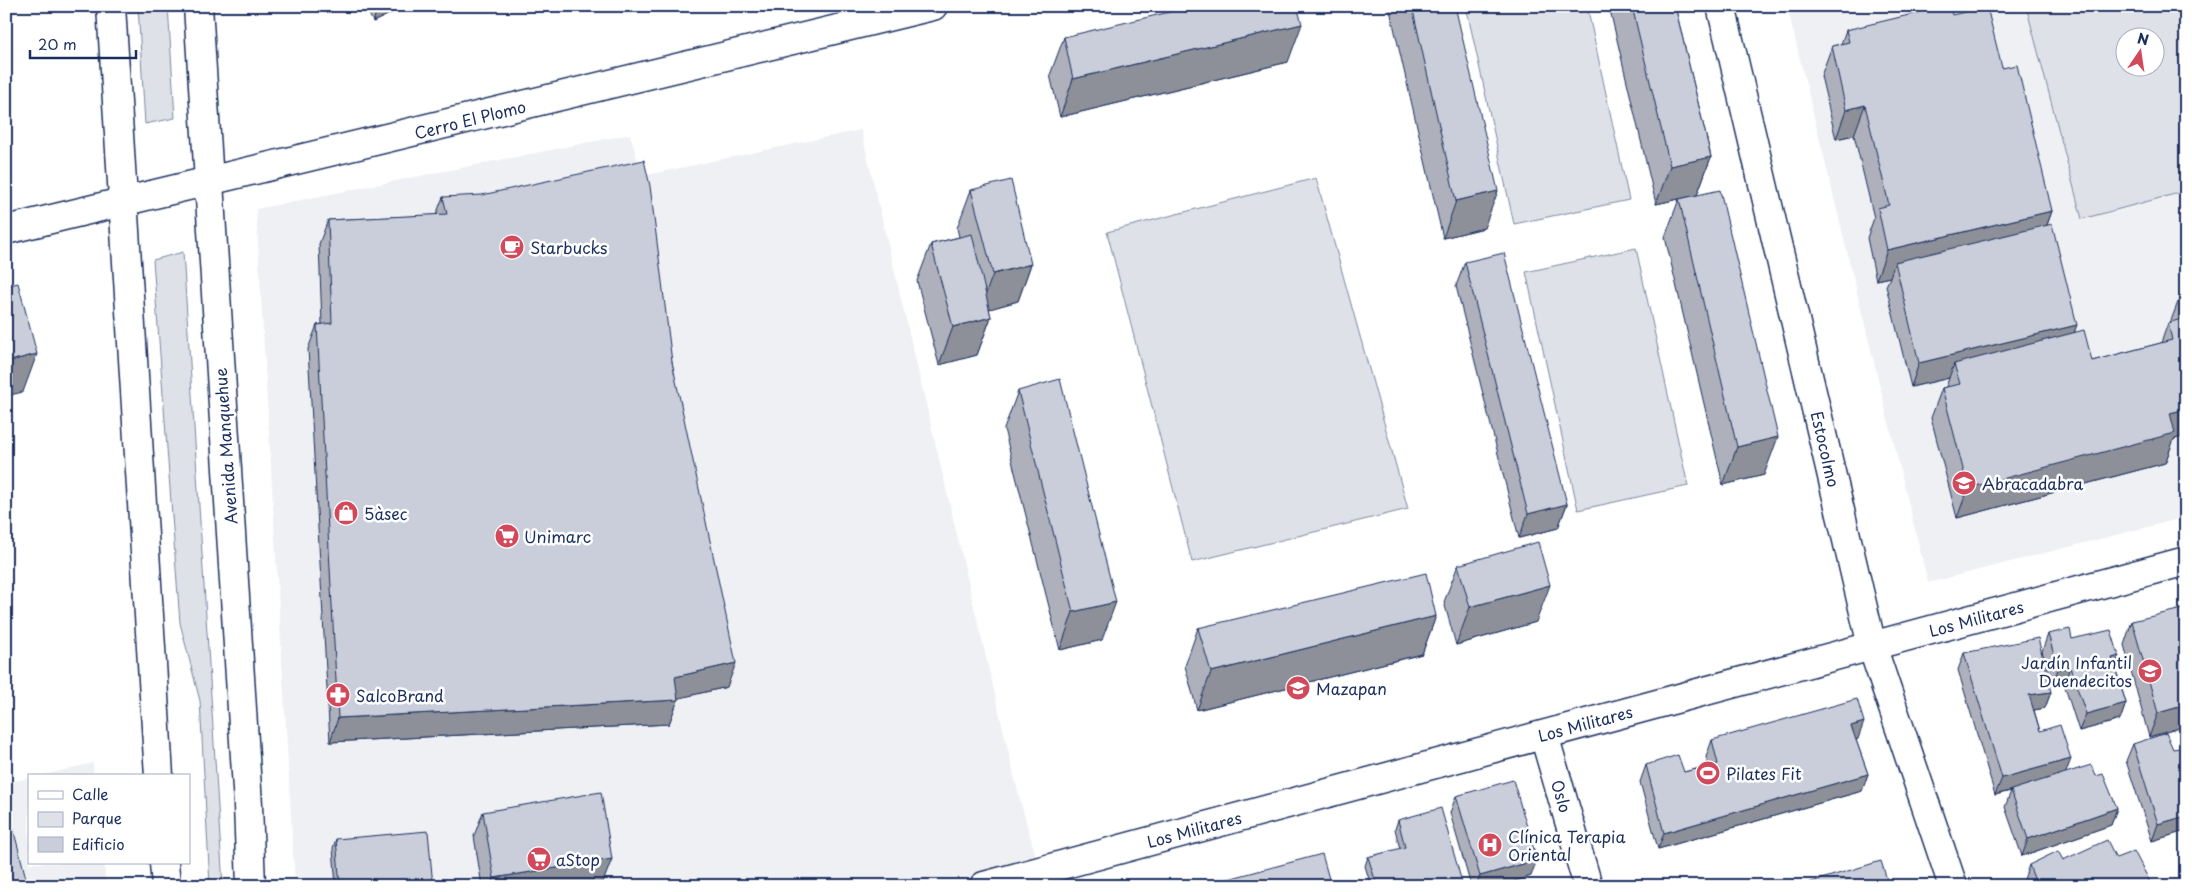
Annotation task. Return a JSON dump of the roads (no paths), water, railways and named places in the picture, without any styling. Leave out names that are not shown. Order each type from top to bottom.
[{"type":"main road","points":[[111,6],[159,774]]},
{"type":"main road","name":"Avenida Manquehue","points":[[198,6],[248,805],[251,886]]},
{"type":"main road","name":"Cerro El Plomo","points":[[6,230],[933,6]]},
{"type":"main road","name":"Estocolmo","points":[[1721,6],[1872,646],[1954,886]]},
{"type":"main road","name":"Los Militares","points":[[984,886],[2186,561]]},
{"type":"main road","name":"Oslo","points":[[1544,734],[1588,886]]},
{"type":"main road","points":[[164,864],[166,886]]},
{"type":"place","name":"Starbucks","points":[[512,247]]},
{"type":"place","name":"Abracadabra","points":[[1964,483]]},
{"type":"place","name":"5àsec","points":[[346,513]]},
{"type":"place","name":"Unimarc","points":[[507,536]]},
{"type":"place","name":"Jardín Infantil Duendecitos","points":[[2150,671]]},
{"type":"place","name":"Mazapan","points":[[1298,688]]},
{"type":"place","name":"SalcoBrand","points":[[338,695]]},
{"type":"place","name":"Pilates Fit","points":[[1708,773]]},
{"type":"place","name":"Clínica Terapia Oriental","points":[[1490,845]]},
{"type":"place","name":"aStop","points":[[539,859]]}]
